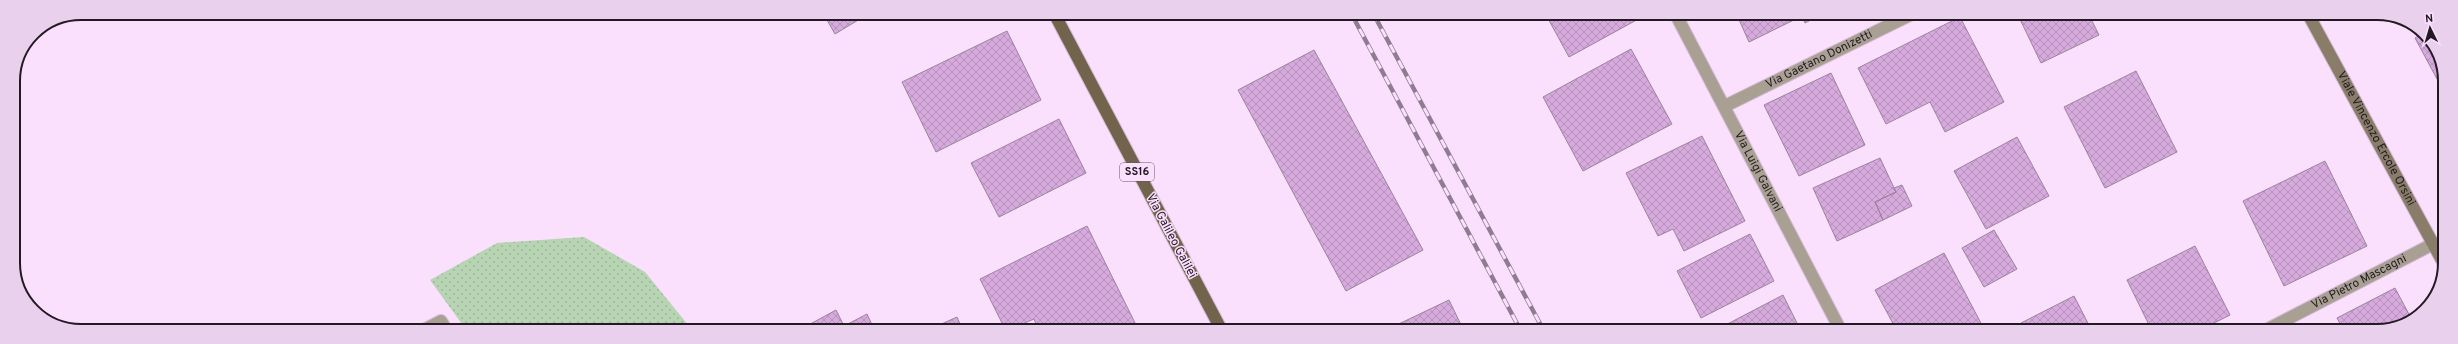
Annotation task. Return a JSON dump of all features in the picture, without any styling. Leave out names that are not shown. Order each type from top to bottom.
[{"type":"main road","name":"Via Galileo Galilei","points":[[1058,20],[1218,324]]},
{"type":"street","name":"Via Luigi Galvani","points":[[1679,20],[1725,106],[1837,324]]},
{"type":"street","name":"Via Gaetano Donizetti","points":[[1725,106],[1900,20]]},
{"type":"street","name":"Viale Vincenzo Ercole Orsini","points":[[2311,20],[2438,253]]},
{"type":"street","name":"Via Pietro Mascagni","points":[[2278,324],[2433,244]]},
{"type":"street","points":[[435,324],[442,321],[444,324]]},
{"type":"green space","points":[[584,237],[645,272],[687,324],[462,324],[430,280],[497,243]]},
{"type":"building","points":[[827,20],[858,20],[835,34]]},
{"type":"building","points":[[1549,20],[1637,20],[1569,57]]},
{"type":"building","points":[[1739,20],[1794,20],[1749,42]]},
{"type":"building","points":[[1804,20],[1811,20],[1805,23]]},
{"type":"building","points":[[1954,20],[1962,20],[2004,102],[1945,132],[1930,102],[1886,124],[1858,68]]},
{"type":"building","points":[[2020,20],[2092,20],[2099,35],[2041,63]]},
{"type":"building","points":[[1007,31],[1041,100],[936,152],[902,82]]},
{"type":"building","points":[[2420,48],[2428,48],[2430,50],[2437,69],[2437,79]]},
{"type":"building","points":[[1631,49],[1672,124],[1583,171],[1543,97]]},
{"type":"building","points":[[1314,50],[1423,250],[1346,291],[1238,90]]},
{"type":"building","points":[[2136,71],[2177,152],[2105,188],[2064,107]]},
{"type":"building","points":[[1831,73],[1865,145],[1799,176],[1764,105]]},
{"type":"building","points":[[1059,119],[1086,173],[999,217],[971,163]]},
{"type":"building","points":[[1702,136],[1745,221],[1684,251],[1673,229],[1658,236],[1626,173]]},
{"type":"building","points":[[2017,137],[2049,196],[1986,229],[1954,171]]},
{"type":"building","points":[[1880,158],[1896,192],[1875,202],[1883,220],[1837,241],[1813,188]]},
{"type":"building","points":[[2325,161],[2367,246],[2284,286],[2243,201]]},
{"type":"building","points":[[1902,185],[1912,206],[1883,220],[1875,202],[1896,192],[1894,188]]},
{"type":"building","points":[[1087,226],[1136,324],[1036,324],[1034,319],[1022,324],[1002,324],[980,279]]},
{"type":"building","points":[[1994,230],[2017,269],[1984,287],[1962,248]]},
{"type":"building","points":[[1750,234],[1774,281],[1701,318],[1677,271]]},
{"type":"building","points":[[2195,246],[2230,315],[2212,324],[2149,324],[2127,280]]},
{"type":"building","points":[[1944,253],[1981,324],[1893,324],[1875,290]]},
{"type":"building","points":[[2395,288],[2409,315],[2389,323],[2377,324],[2340,324],[2337,318]]},
{"type":"building","points":[[1783,295],[1798,324],[1727,324]]},
{"type":"building","points":[[2074,296],[2088,324],[2022,324]]},
{"type":"building","points":[[1449,300],[1461,324],[1399,324]]},
{"type":"building","points":[[836,310],[843,324],[810,324]]},
{"type":"building","points":[[867,314],[872,324],[848,324]]},
{"type":"building","points":[[957,317],[960,324],[942,324]]},
{"type":"railway","points":[[1355,20],[1517,324]]},
{"type":"railway","points":[[1377,20],[1540,324]]}]
